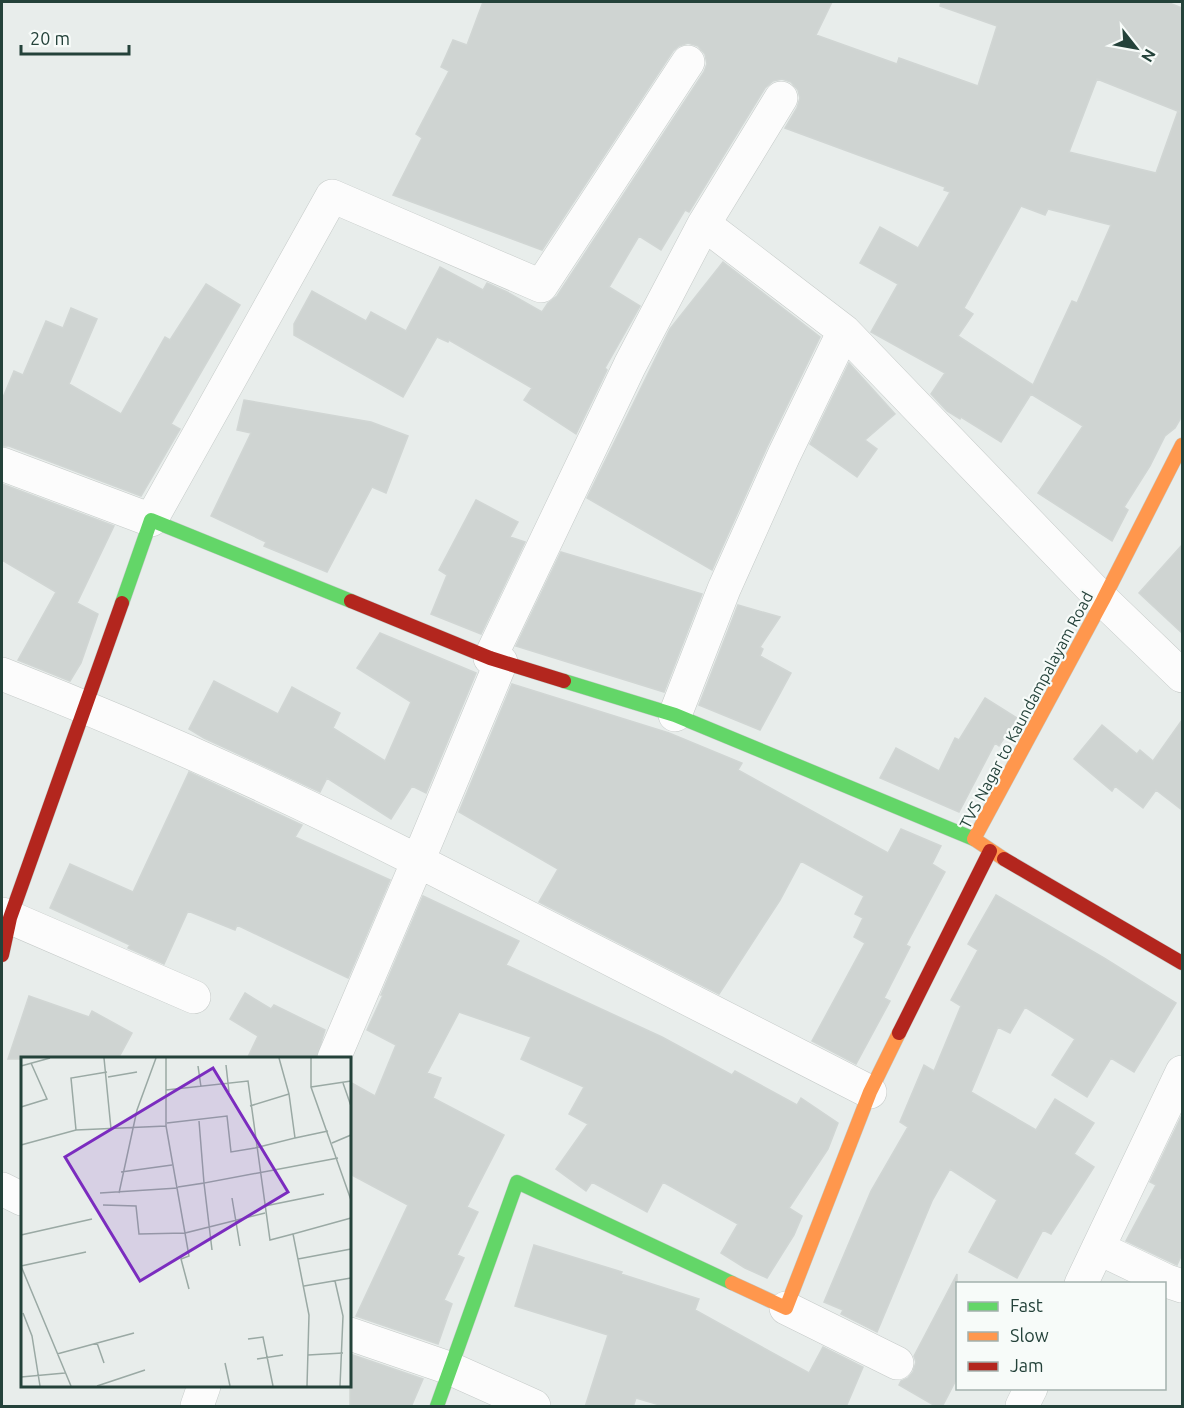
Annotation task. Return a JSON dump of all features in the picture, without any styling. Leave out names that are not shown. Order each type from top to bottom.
[{"type":"street","points":[[2,955],[6,916],[86,707],[151,520],[332,196],[541,286],[688,62]]},
{"type":"street","points":[[335,1057],[418,861],[496,660],[630,365],[704,224],[781,98]]},
{"type":"street","points":[[704,224],[844,331],[1103,600],[1182,676]]},
{"type":"street","points":[[675,714],[724,589],[784,455],[844,331]]},
{"type":"street","name":"TVS Nagar to Kaundampalayam Road","points":[[1182,445],[1103,600],[974,839],[990,851],[1182,963]]},
{"type":"street","points":[[2,464],[151,520],[496,660],[675,714],[974,839]]},
{"type":"street","points":[[2,674],[86,707],[317,810],[870,1092]]},
{"type":"street","points":[[786,1308],[870,1092],[990,851]]},
{"type":"street","points":[[6,916],[194,997]]},
{"type":"street","points":[[1082,1282],[1182,1072]]},
{"type":"street","points":[[437,1407],[517,1182],[786,1308],[897,1363]]},
{"type":"street","points":[[2,1190],[21,1199]]},
{"type":"street","points":[[1098,1248],[1182,1286]]},
{"type":"street","points":[[351,1334],[449,1368],[534,1407]]},
{"type":"street","points":[[197,1407],[204,1387]]},
{"type":"street","points":[[1022,1407],[1030,1390]]},
{"type":"building","points":[[483,2],[832,2],[816,35],[897,64],[899,58],[978,86],[997,26],[940,6],[941,2],[1167,2],[1182,8],[1182,416],[1175,428],[1165,436],[1150,466],[1124,507],[1128,510],[1112,541],[1038,493],[1083,426],[1031,394],[1001,442],[947,411],[931,394],[945,373],[871,332],[898,284],[860,263],[880,227],[918,248],[950,192],[944,190],[945,187],[785,128],[800,98],[798,90],[791,82],[782,79],[773,81],[765,88],[689,212],[685,210],[661,250],[639,236],[609,287],[640,306],[605,368],[607,370],[576,434],[524,400],[532,388],[449,340],[448,342],[437,337],[403,397],[294,335],[294,324],[312,291],[366,321],[371,312],[406,331],[440,267],[483,290],[487,283],[542,312],[557,296],[704,72],[707,64],[705,54],[698,46],[688,43],[673,51],[542,250],[393,195],[422,138],[416,134],[449,71],[441,67],[453,40],[467,45]],"holes":[[[1097,79],[1178,111],[1156,173],[1069,152]],[[1021,206],[1045,215],[1048,209],[1111,225],[1077,303],[1072,301],[1033,385],[958,336],[973,314],[964,308]]]},
{"type":"building","points":[[723,262],[820,337],[767,447],[712,570],[587,498],[670,329]]},
{"type":"building","points":[[206,284],[240,305],[171,424],[180,429],[141,496],[9,446],[2,446],[2,400],[14,371],[23,375],[46,321],[63,328],[71,308],[97,319],[69,384],[121,414],[165,337],[170,340]]},
{"type":"building","points":[[849,363],[895,414],[865,440],[877,449],[857,477],[810,444]]},
{"type":"building","points":[[244,400],[371,422],[408,436],[386,493],[372,487],[327,572],[264,546],[266,542],[211,516],[251,433],[237,430]]},
{"type":"building","points":[[2,484],[114,526],[77,603],[98,614],[81,663],[70,681],[18,660],[56,592],[2,560]]},
{"type":"building","points":[[476,500],[518,522],[510,537],[525,542],[481,634],[431,614],[447,575],[439,570]]},
{"type":"building","points":[[1182,545],[1182,633],[1139,593]]},
{"type":"building","points":[[561,552],[702,594],[664,692],[516,646]]},
{"type":"building","points":[[738,605],[780,617],[760,647],[763,649],[760,656],[791,673],[760,730],[699,705]]},
{"type":"building","points":[[380,633],[476,673],[426,793],[412,786],[391,819],[327,778],[320,792],[189,729],[214,681],[278,714],[292,687],[340,713],[333,728],[385,761],[411,702],[357,668]]},
{"type":"building","points":[[512,684],[669,733],[742,763],[738,770],[888,853],[901,829],[941,846],[932,864],[945,872],[906,945],[910,947],[884,998],[890,1001],[856,1064],[812,1041],[865,943],[854,937],[863,918],[855,914],[864,896],[801,861],[780,900],[719,994],[539,902],[558,869],[459,812]]},
{"type":"building","points":[[985,698],[1017,718],[999,746],[995,743],[959,812],[880,778],[896,748],[939,771],[955,738],[959,740]]},
{"type":"building","points":[[1182,720],[1182,810],[1156,790],[1143,808],[1115,786],[1112,791],[1074,759],[1102,725],[1137,754],[1140,750],[1153,761]]},
{"type":"building","points":[[189,772],[302,825],[295,837],[390,880],[348,978],[237,925],[235,930],[188,911],[164,964],[128,948],[130,945],[50,908],[70,864],[133,892]]},
{"type":"building","points":[[996,895],[1176,1003],[1134,1072],[1111,1058],[1087,1097],[1052,1075],[1075,1039],[1025,1007],[1010,1033],[998,1027],[971,1092],[1036,1130],[1055,1099],[1094,1123],[1074,1154],[1094,1167],[1051,1234],[1043,1230],[1017,1278],[969,1252],[997,1200],[950,1169],[932,1201],[877,1332],[841,1314],[843,1310],[824,1302],[871,1191],[908,1127],[900,1122],[924,1065],[934,1071],[961,1006],[951,1000],[978,950],[968,944]]},
{"type":"building","points":[[423,896],[519,941],[506,965],[662,1037],[732,1075],[735,1071],[797,1105],[801,1098],[838,1123],[828,1149],[789,1208],[802,1216],[794,1235],[767,1278],[721,1253],[738,1224],[663,1182],[647,1212],[592,1182],[586,1191],[556,1169],[588,1124],[569,1114],[584,1087],[521,1059],[531,1037],[459,1012],[427,1073],[441,1078],[433,1098],[504,1135],[467,1207],[478,1212],[457,1255],[464,1258],[444,1300],[452,1304],[438,1344],[356,1316],[408,1205],[351,1175],[351,1083],[375,1096],[396,1045],[367,1030],[383,995],[381,995]]},
{"type":"building","points":[[245,993],[271,1009],[274,1005],[325,1030],[317,1057],[248,1057],[258,1036],[230,1019]]},
{"type":"building","points":[[29,996],[89,1017],[92,1011],[132,1033],[119,1057],[8,1059]]},
{"type":"building","points":[[1182,1115],[1182,1254],[1177,1265],[1126,1241],[1156,1185],[1150,1182]]},
{"type":"building","points":[[534,1245],[699,1299],[695,1310],[809,1373],[823,1347],[863,1367],[846,1407],[663,1406],[636,1398],[633,1407],[585,1407],[608,1335],[515,1306]]},
{"type":"building","points":[[957,1274],[956,1380],[942,1407],[937,1407],[899,1385],[913,1372],[916,1362],[914,1356]]},
{"type":"building","points":[[351,1354],[423,1379],[411,1407],[350,1407]]},
{"type":"traffic: fast","points":[[122,603],[151,520],[351,601]]},
{"type":"traffic: fast","points":[[564,681],[675,715],[974,839]]},
{"type":"traffic: fast","points":[[437,1406],[517,1182],[732,1283]]},
{"type":"traffic: slow","points":[[1004,859],[974,839],[1103,600],[1182,445]]},
{"type":"traffic: slow","points":[[732,1283],[786,1308],[870,1092],[899,1033]]},
{"type":"traffic: jam","points":[[351,601],[490,658],[564,681]]},
{"type":"traffic: jam","points":[[2,955],[10,918],[122,603]]},
{"type":"traffic: jam","points":[[899,1033],[990,851]]},
{"type":"traffic: jam","points":[[1004,859],[1182,963]]}]
